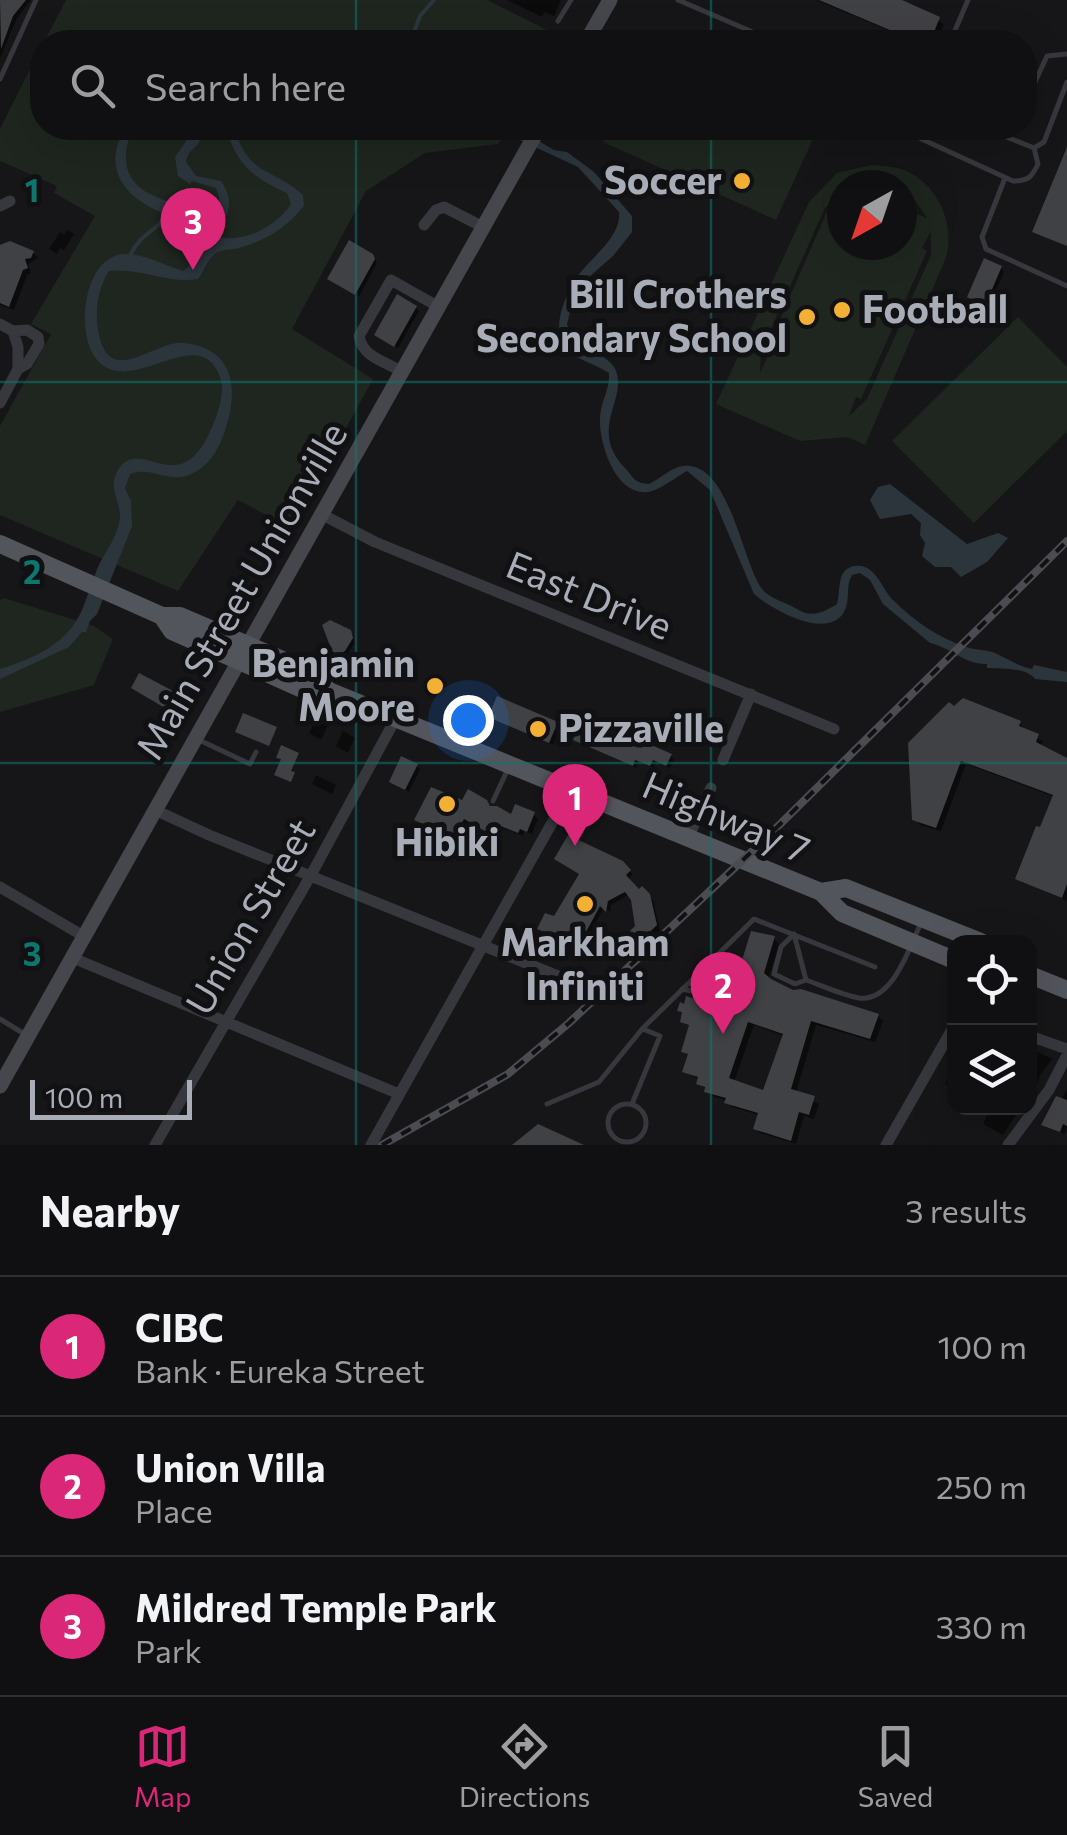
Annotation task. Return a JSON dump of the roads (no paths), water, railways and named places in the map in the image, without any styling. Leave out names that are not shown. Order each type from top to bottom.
[{"type":"main road","points":[[592,30],[606,1]]},
{"type":"main road","name":"Main Street Unionville","points":[[0,1086],[532,140]]},
{"type":"main road","name":"Highway 7","points":[[0,544],[162,616],[172,631],[242,653],[300,688],[328,690],[689,836],[821,892],[842,913],[947,957]]},
{"type":"main road","name":"Highway 7","points":[[821,892],[846,888],[962,935]]},
{"type":"main road","points":[[1037,978],[1067,990]]},
{"type":"street","points":[[424,225],[436,210],[444,207],[483,228]]},
{"type":"street","points":[[403,372],[363,351],[360,342],[390,280],[439,307]]},
{"type":"street","points":[[0,324],[14,332],[28,330],[39,344],[36,353],[18,369],[0,403]]},
{"type":"street","points":[[14,332],[18,369]]},
{"type":"street","name":"East Drive","points":[[323,515],[412,557],[834,728]]},
{"type":"street","points":[[723,760],[751,694]]},
{"type":"street","name":"Union Street","points":[[154,1145],[311,875],[396,718]]},
{"type":"street","points":[[689,836],[711,788]]},
{"type":"street","points":[[371,1145],[571,789]]},
{"type":"street","points":[[156,810],[584,986]]},
{"type":"street","points":[[0,886],[85,937]]},
{"type":"street","points":[[72,958],[399,1094]]},
{"type":"street","points":[[886,1145],[947,1038]]},
{"type":"street","points":[[1008,1145],[1049,1090],[1067,1052],[1037,1039]]},
{"type":"lane","points":[[0,80],[36,0]]},
{"type":"lane","points":[[558,21],[571,0]]},
{"type":"lane","points":[[678,0],[748,30]]},
{"type":"lane","points":[[955,30],[968,0]]},
{"type":"lane","points":[[1037,79],[1048,56],[1067,54]]},
{"type":"lane","points":[[1034,148],[1044,142],[1067,82]]},
{"type":"lane","points":[[924,140],[1005,178],[1025,181],[1038,164],[1034,148]]},
{"type":"lane","points":[[1015,140],[1034,148]]},
{"type":"lane","points":[[1005,178],[982,238],[986,249],[1067,286]]},
{"type":"lane","points":[[195,738],[250,764],[256,752]]},
{"type":"lane","points":[[494,801],[510,764]]},
{"type":"lane","points":[[546,1104],[599,1082],[643,1028],[754,920],[875,967]]},
{"type":"lane","points":[[794,934],[780,948],[774,974],[795,984],[806,980],[861,998],[878,996],[890,984],[922,920]]},
{"type":"lane","points":[[794,934],[806,980]]},
{"type":"lane","points":[[682,989],[700,993],[707,982],[698,973]]},
{"type":"lane","points":[[0,1020],[28,1036]]},
{"type":"lane","points":[[632,1104],[660,1036],[643,1028]]},
{"type":"lane","points":[[632,1104],[646,1116],[646,1129],[638,1140],[618,1143],[608,1120],[620,1105],[632,1104]]},
{"type":"waterway","points":[[415,30],[420,16],[434,0]]},
{"type":"waterway","points":[[130,256],[170,214]]},
{"type":"railway","points":[[382,1145],[508,1074],[569,1023],[761,843],[1067,541]]},
{"type":"place","name":"Soccer","points":[[742,181]]},
{"type":"place","name":"Mildred Temple Park","points":[[193,270]]},
{"type":"place","name":"Football","points":[[842,310]]},
{"type":"place","name":"Bill Crothers Secondary School","points":[[807,317]]},
{"type":"place","name":"Benjamin Moore","points":[[435,686]]},
{"type":"place","name":"Pizzaville","points":[[538,729]]},
{"type":"place","name":"Hibiki","points":[[447,804]]},
{"type":"place","name":"CIBC","points":[[575,846]]},
{"type":"place","name":"Markham Infiniti","points":[[585,904]]},
{"type":"place","name":"Union Villa","points":[[723,1034]]}]
